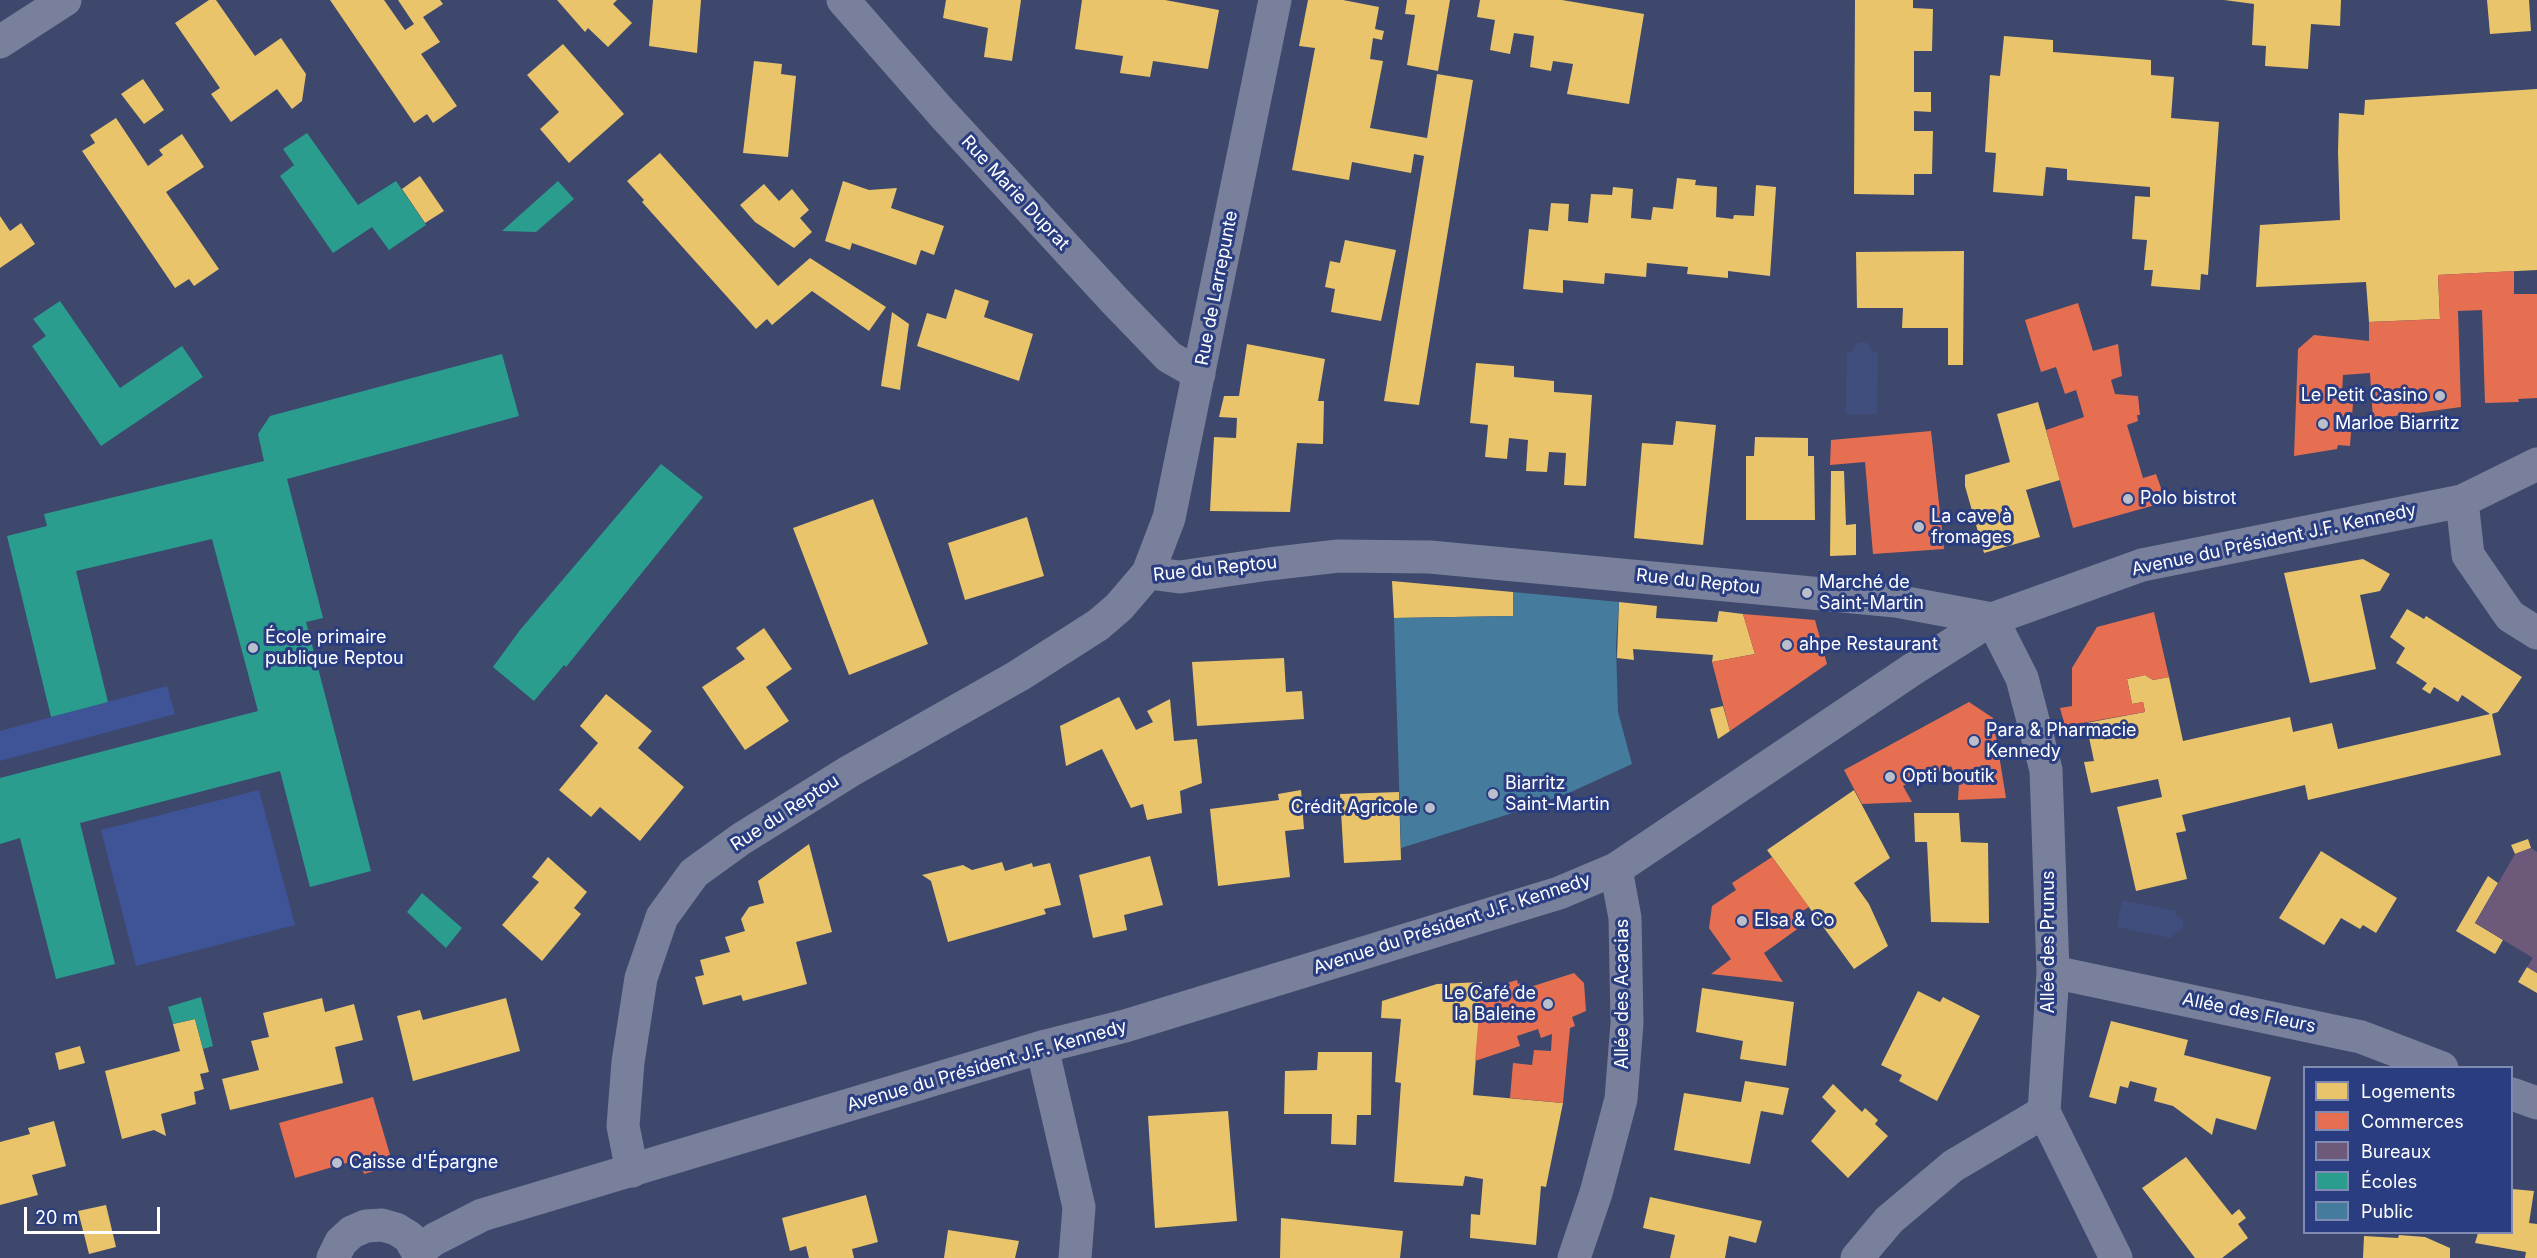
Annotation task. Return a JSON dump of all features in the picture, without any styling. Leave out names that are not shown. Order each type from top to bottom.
[{"type":"street","points":[[0,42],[65,0]]},
{"type":"street","name":"Rue Marie Duprat","points":[[843,0],[940,112],[1115,301],[1169,357],[1199,374]]},
{"type":"street","name":"Rue de Larrepunte","points":[[1148,573],[1169,518],[1275,0]]},
{"type":"street","name":"Avenue du Président J.F. Kennedy","points":[[333,1258],[341,1242],[352,1232],[366,1226],[382,1225],[396,1229],[409,1238],[420,1254],[435,1239],[482,1215],[1042,1047],[1125,1026],[1559,893],[1616,869],[1913,669],[1992,619],[2142,565],[2462,501],[2537,464]]},
{"type":"street","points":[[2462,501],[2468,555],[2510,616],[2537,633]]},
{"type":"street","name":"Rue du Reptou","points":[[632,1171],[623,1126],[628,1062],[641,978],[662,917],[694,873],[741,839],[850,771],[1017,676],[1098,625],[1119,608],[1148,573],[1180,577],[1338,556],[1430,557],[1896,601],[1992,619]]},
{"type":"street","name":"Allée des Prunus","points":[[1992,619],[2022,678],[2046,770],[2053,972],[2044,1112],[2116,1258]]},
{"type":"street","name":"Allée des Acacias","points":[[1574,1258],[1596,1193],[1621,1099],[1627,1000],[1625,918],[1616,869]]},
{"type":"street","name":"Allée des Fleurs","points":[[2053,972],[2361,1037],[2437,1066]]},
{"type":"street","points":[[1042,1047],[1079,1207],[1075,1258]]},
{"type":"street","points":[[2513,1095],[2537,1103]]},
{"type":"street","points":[[1857,1258],[1889,1220],[1953,1166],[2044,1112]]},
{"type":"shaded area","points":[[1860,342],[1867,343],[1873,352],[1878,352],[1877,414],[1846,414],[1847,352],[1852,352],[1853,347]]},
{"type":"shaded area","points":[[167,686],[175,714],[0,761],[0,731]]},
{"type":"shaded area","points":[[259,790],[295,925],[136,966],[101,830]]},
{"type":"shaded area","points":[[2122,900],[2176,911],[2176,915],[2183,920],[2183,927],[2171,938],[2117,927]]},
{"type":"building: Logements","points":[[209,0],[216,0],[255,56],[281,38],[306,74],[302,101],[292,109],[277,89],[231,122],[211,94],[220,88],[175,23]]},
{"type":"building: Logements","points":[[330,0],[384,0],[405,30],[414,24],[398,0],[440,0],[443,4],[423,17],[440,42],[421,54],[457,106],[433,123],[427,114],[414,123]]},
{"type":"building: Logements","points":[[557,0],[617,0],[613,4],[632,23],[608,47],[588,28],[585,32]]},
{"type":"building: Logements","points":[[653,0],[701,0],[697,53],[649,46]]},
{"type":"building: Logements","points":[[946,0],[1021,0],[1012,61],[984,57],[988,28],[943,18]]},
{"type":"building: Logements","points":[[1082,0],[1165,0],[1219,10],[1208,69],[1153,61],[1150,77],[1120,73],[1123,56],[1075,49]]},
{"type":"building: Logements","points":[[1308,0],[1343,0],[1379,7],[1375,29],[1384,31],[1382,40],[1373,38],[1370,59],[1383,61],[1370,128],[1427,138],[1437,74],[1473,80],[1419,405],[1384,401],[1424,156],[1414,154],[1411,173],[1352,162],[1349,180],[1292,170],[1315,48],[1299,46]]},
{"type":"building: Logements","points":[[1407,0],[1450,0],[1438,71],[1407,65],[1415,15],[1405,14]]},
{"type":"building: Logements","points":[[1480,0],[1562,0],[1644,14],[1629,104],[1567,94],[1573,64],[1553,61],[1551,71],[1530,67],[1534,36],[1514,33],[1510,54],[1490,50],[1495,20],[1477,17]]},
{"type":"building: Logements","points":[[1855,0],[1913,0],[1913,8],[1933,9],[1932,51],[1914,51],[1914,92],[1931,92],[1931,112],[1914,111],[1914,131],[1933,131],[1932,174],[1914,174],[1914,195],[1854,194]]},
{"type":"building: Logements","points":[[2224,0],[2341,0],[2340,26],[2311,24],[2308,69],[2265,66],[2266,46],[2252,45],[2254,4]]},
{"type":"building: Logements","points":[[2487,0],[2529,0],[2531,31],[2490,34]]},
{"type":"building: Logements","points":[[2004,36],[2053,40],[2053,52],[2151,60],[2151,75],[2174,77],[2171,118],[2219,122],[2208,275],[2201,274],[2200,290],[2151,286],[2153,270],[2144,270],[2147,240],[2132,239],[2135,196],[2150,197],[2150,187],[2067,180],[2067,169],[2046,167],[2043,196],[1993,192],[1996,153],[1985,152],[1990,75],[2000,76]]},
{"type":"building: Logements","points":[[563,44],[624,114],[569,163],[540,129],[559,112],[527,75]]},
{"type":"building: Logements","points":[[754,61],[782,64],[781,74],[796,76],[788,157],[743,153]]},
{"type":"building: Logements","points":[[143,79],[164,110],[144,124],[121,94]]},
{"type":"building: Logements","points":[[2537,89],[2537,270],[2438,275],[2440,319],[2369,322],[2366,282],[2256,287],[2260,225],[2340,220],[2339,113],[2364,115],[2365,100]]},
{"type":"building: Logements","points":[[116,118],[148,166],[163,155],[159,150],[182,134],[204,167],[166,192],[219,269],[194,286],[189,279],[175,288],[82,151],[95,143],[90,135]]},
{"type":"building: Logements","points":[[660,153],[778,286],[810,258],[886,307],[869,331],[812,291],[772,325],[767,319],[756,329],[642,202],[644,200],[627,181]]},
{"type":"building: Logements","points":[[420,176],[444,211],[425,223],[402,189]]},
{"type":"building: Logements","points":[[1677,178],[1696,180],[1695,185],[1717,187],[1716,217],[1733,219],[1734,215],[1754,216],[1756,185],[1776,187],[1770,276],[1728,271],[1728,278],[1687,274],[1688,267],[1647,263],[1646,277],[1605,273],[1604,284],[1563,280],[1563,293],[1523,289],[1529,229],[1548,231],[1551,203],[1569,204],[1568,221],[1588,223],[1591,194],[1612,195],[1613,187],[1633,189],[1631,218],[1651,220],[1653,207],[1673,209]]},
{"type":"building: Logements","points":[[843,181],[869,190],[897,188],[891,208],[944,226],[934,255],[921,250],[916,265],[852,243],[850,250],[825,241]]},
{"type":"building: Logements","points":[[764,184],[779,201],[792,189],[809,210],[800,218],[812,232],[794,248],[755,222],[740,205]]},
{"type":"building: Logements","points":[[0,216],[10,231],[21,223],[35,244],[0,268]]},
{"type":"building: Logements","points":[[1345,240],[1396,250],[1381,321],[1331,312],[1335,289],[1325,287],[1330,261],[1340,263]]},
{"type":"building: Logements","points":[[1964,251],[1963,365],[1948,365],[1948,328],[1902,328],[1903,308],[1857,308],[1856,252]]},
{"type":"building: Logements","points":[[955,289],[989,301],[984,317],[1033,334],[1019,381],[917,346],[927,313],[946,319]]},
{"type":"building: Logements","points":[[892,312],[909,324],[900,390],[881,386]]},
{"type":"building: Logements","points":[[1247,344],[1325,359],[1318,401],[1324,401],[1323,444],[1297,443],[1290,512],[1210,511],[1214,437],[1236,438],[1237,418],[1219,417],[1224,396],[1239,396]]},
{"type":"building: Logements","points":[[1476,363],[1514,366],[1514,377],[1554,381],[1554,392],[1592,395],[1586,486],[1564,485],[1566,453],[1549,452],[1547,472],[1526,471],[1528,440],[1509,438],[1507,459],[1485,457],[1488,425],[1470,423]]},
{"type":"building: Logements","points":[[2038,402],[2060,480],[2026,490],[2040,537],[1984,553],[1965,486],[1965,475],[2010,462],[1997,414]]},
{"type":"building: Logements","points":[[1676,421],[1716,425],[1703,545],[1634,538],[1642,443],[1673,445]]},
{"type":"building: Logements","points":[[1755,437],[1808,438],[1808,456],[1814,456],[1815,520],[1746,520],[1746,456],[1754,456]]},
{"type":"building: Logements","points":[[1831,471],[1844,471],[1846,525],[1856,524],[1856,555],[1830,556]]},
{"type":"building: Logements","points":[[873,499],[928,644],[849,675],[793,528]]},
{"type":"building: Logements","points":[[1027,517],[1044,576],[965,600],[948,543]]},
{"type":"building: Logements","points":[[2363,559],[2390,574],[2380,591],[2360,595],[2376,669],[2310,683],[2284,573]]},
{"type":"building: Logements","points":[[1392,581],[1513,592],[1513,616],[1394,618]]},
{"type":"building: Logements","points":[[1619,602],[1657,606],[1656,618],[1717,622],[1719,611],[1743,614],[1755,654],[1712,662],[1713,655],[1633,649],[1634,660],[1617,658]]},
{"type":"building: Logements","points":[[2407,609],[2424,619],[2426,616],[2522,677],[2498,712],[2492,714],[2501,755],[2308,800],[2305,785],[2182,815],[2186,831],[2176,833],[2187,879],[2136,891],[2117,807],[2162,797],[2158,779],[2091,793],[2084,762],[2094,761],[2086,723],[2145,712],[2143,702],[2132,704],[2127,679],[2145,675],[2153,680],[2169,677],[2183,741],[2290,717],[2293,732],[2332,723],[2338,749],[2490,714],[2462,695],[2458,702],[2434,687],[2430,694],[2422,689],[2427,683],[2396,663],[2405,648],[2390,637]]},
{"type":"building: Logements","points":[[764,628],[792,669],[766,687],[789,721],[745,750],[702,687],[745,659],[736,648]]},
{"type":"building: Logements","points":[[1284,658],[1286,692],[1302,691],[1304,719],[1197,726],[1192,662]]},
{"type":"building: Logements","points":[[606,694],[652,731],[638,748],[684,787],[640,841],[600,807],[591,817],[559,790],[598,743],[580,726]]},
{"type":"building: Logements","points":[[1119,697],[1136,730],[1153,722],[1147,711],[1170,699],[1174,741],[1197,739],[1202,783],[1180,791],[1182,813],[1147,820],[1143,804],[1131,808],[1102,749],[1066,766],[1060,726]]},
{"type":"building: Logements","points":[[1723,706],[1730,731],[1718,739],[1710,709]]},
{"type":"building: Logements","points":[[1301,790],[1304,829],[1285,831],[1290,877],[1218,886],[1210,809],[1279,800],[1278,794]]},
{"type":"building: Logements","points":[[1854,790],[1890,858],[1854,883],[1869,904],[1888,946],[1854,969],[1767,850]]},
{"type":"building: Logements","points":[[1399,792],[1401,860],[1344,863],[1340,794]]},
{"type":"building: Logements","points":[[1914,813],[1959,813],[1961,842],[1988,843],[1989,923],[1931,922],[1927,842],[1915,842]]},
{"type":"building: Logements","points":[[2528,839],[2531,848],[2515,854],[2511,845]]},
{"type":"building: Logements","points":[[809,844],[832,932],[796,942],[807,984],[743,1001],[741,995],[703,1005],[695,977],[704,975],[700,960],[730,952],[725,937],[745,931],[741,919],[749,907],[764,903],[758,881]]},
{"type":"building: Logements","points":[[2321,851],[2397,898],[2376,933],[2363,925],[2360,929],[2341,918],[2324,945],[2279,918]]},
{"type":"building: Logements","points":[[1150,856],[1163,905],[1124,915],[1127,930],[1093,938],[1079,875]]},
{"type":"building: Logements","points":[[548,857],[587,892],[574,908],[581,914],[542,961],[502,925],[539,882],[532,877]]},
{"type":"building: Logements","points":[[1002,862],[1005,871],[1032,863],[1033,867],[1050,863],[1061,905],[1044,909],[1046,914],[948,942],[931,881],[922,875],[963,865],[972,870]]},
{"type":"building: Logements","points":[[2488,876],[2498,883],[2475,923],[2503,940],[2495,954],[2456,931]]},
{"type":"building: Logements","points":[[2527,967],[2537,973],[2537,993],[2518,982]]},
{"type":"building: Logements","points":[[1482,982],[1473,1095],[1563,1103],[1546,1187],[1541,1186],[1536,1245],[1470,1238],[1471,1214],[1480,1215],[1483,1179],[1465,1176],[1463,1186],[1394,1182],[1401,1083],[1395,1082],[1401,1019],[1381,1018],[1382,1001],[1437,984]]},
{"type":"building: Logements","points":[[1702,988],[1794,1002],[1786,1066],[1740,1059],[1743,1041],[1696,1032]]},
{"type":"building: Logements","points":[[1918,991],[1940,1002],[1943,997],[1980,1016],[1937,1101],[1899,1081],[1902,1075],[1881,1065]]},
{"type":"building: Logements","points":[[322,998],[325,1012],[354,1004],[363,1040],[335,1047],[343,1083],[230,1110],[222,1079],[259,1070],[251,1041],[269,1037],[263,1013]]},
{"type":"building: Logements","points":[[506,998],[520,1051],[413,1081],[397,1016],[420,1010],[423,1020]]},
{"type":"building: Logements","points":[[195,1019],[209,1072],[200,1074],[204,1089],[194,1092],[196,1104],[161,1114],[166,1136],[154,1130],[122,1139],[105,1071],[180,1051],[173,1024]]},
{"type":"building: Logements","points":[[2111,1021],[2188,1040],[2184,1055],[2271,1077],[2256,1130],[2216,1118],[2212,1135],[2173,1106],[2154,1101],[2157,1088],[2130,1081],[2128,1088],[2120,1086],[2116,1104],[2089,1097]]},
{"type":"building: Logements","points":[[80,1046],[85,1063],[59,1070],[55,1053]]},
{"type":"building: Logements","points":[[1318,1052],[1372,1052],[1371,1115],[1357,1115],[1356,1145],[1331,1144],[1332,1114],[1284,1114],[1285,1071],[1317,1070]]},
{"type":"building: Logements","points":[[1745,1081],[1789,1088],[1783,1115],[1761,1111],[1750,1164],[1674,1150],[1684,1093],[1741,1102]]},
{"type":"building: Logements","points":[[1833,1084],[1862,1112],[1865,1108],[1878,1120],[1875,1124],[1888,1136],[1848,1178],[1811,1141],[1836,1111],[1822,1097]]},
{"type":"building: Logements","points":[[1228,1111],[1237,1221],[1155,1228],[1148,1116]]},
{"type":"building: Logements","points":[[54,1121],[66,1166],[32,1175],[38,1195],[0,1205],[0,1142],[30,1134],[28,1128]]},
{"type":"building: Logements","points":[[2186,1157],[2232,1215],[2239,1209],[2246,1218],[2238,1224],[2248,1238],[2222,1258],[2195,1258],[2142,1188]]},
{"type":"building: Logements","points":[[2513,1189],[2534,1191],[2529,1223],[2537,1224],[2537,1258],[2525,1258],[2526,1252],[2475,1243],[2478,1234],[2513,1234]]},
{"type":"building: Logements","points":[[866,1195],[878,1242],[852,1249],[854,1258],[809,1258],[806,1246],[790,1251],[782,1218]]},
{"type":"building: Logements","points":[[1650,1197],[1762,1221],[1756,1243],[1729,1236],[1725,1258],[1670,1258],[1675,1235],[1643,1228]]},
{"type":"building: Logements","points":[[106,1205],[116,1247],[89,1254],[78,1211]]},
{"type":"building: Logements","points":[[1281,1218],[1403,1231],[1400,1258],[1280,1258]]},
{"type":"building: Logements","points":[[948,1230],[1019,1241],[1015,1258],[944,1258]]},
{"type":"building: Logements","points":[[2399,1235],[2425,1237],[2450,1248],[2450,1258],[2363,1258],[2364,1236],[2398,1238]]},
{"type":"building: Commerces","points":[[2514,271],[2514,294],[2537,294],[2537,398],[2518,399],[2519,402],[2485,403],[2482,310],[2458,311],[2461,407],[2373,419],[2370,373],[2343,375],[2342,394],[2350,394],[2349,403],[2353,403],[2350,446],[2338,445],[2337,449],[2294,456],[2298,349],[2314,335],[2369,341],[2369,322],[2440,319],[2438,275]]},
{"type":"building: Commerces","points":[[2078,303],[2093,351],[2118,344],[2122,376],[2111,380],[2115,394],[2138,396],[2140,415],[2137,415],[2138,421],[2127,425],[2143,478],[2156,474],[2166,502],[2073,528],[2046,430],[2084,417],[2076,390],[2065,394],[2056,367],[2041,372],[2025,320]]},
{"type":"building: Commerces","points":[[1931,431],[1944,549],[1873,554],[1865,462],[1830,465],[1831,440]]},
{"type":"building: Commerces","points":[[2154,612],[2169,677],[2153,680],[2145,675],[2127,679],[2132,704],[2143,702],[2145,712],[2065,726],[2060,708],[2072,706],[2072,668],[2097,627]]},
{"type":"building: Commerces","points":[[1743,614],[1815,620],[1827,664],[1730,731],[1712,662],[1755,654]]},
{"type":"building: Commerces","points":[[1969,702],[1993,718],[2006,798],[1958,800],[1959,784],[1951,766],[1934,773],[1931,769],[1903,786],[1912,802],[1862,804],[1844,770]]},
{"type":"building: Commerces","points":[[1772,857],[1809,907],[1796,915],[1803,925],[1764,953],[1783,982],[1711,974],[1731,959],[1709,928],[1712,906],[1736,890],[1732,883]]},
{"type":"building: Commerces","points":[[1574,973],[1584,983],[1586,1011],[1572,1017],[1575,1026],[1570,1028],[1563,1103],[1510,1098],[1513,1063],[1532,1065],[1534,1050],[1551,1051],[1552,1034],[1541,1038],[1538,1029],[1517,1036],[1520,1046],[1475,1061],[1481,991],[1517,980],[1518,984],[1522,982],[1524,989]]},
{"type":"building: Commerces","points":[[373,1097],[393,1165],[364,1174],[360,1159],[295,1178],[279,1123]]},
{"type":"building: Bureaux","points":[[2531,848],[2537,852],[2537,973],[2527,967],[2533,958],[2475,923],[2515,854]]},
{"type":"building: Écoles","points":[[307,133],[358,205],[396,181],[426,225],[389,250],[372,227],[333,253],[280,176],[294,165],[283,149]]},
{"type":"building: Écoles","points":[[558,181],[574,199],[536,232],[502,231]]},
{"type":"building: Écoles","points":[[60,301],[120,388],[182,346],[203,377],[101,446],[32,346],[46,336],[33,319]]},
{"type":"building: Écoles","points":[[502,354],[519,416],[287,479],[323,618],[306,622],[371,871],[310,887],[280,771],[80,823],[115,964],[56,979],[20,838],[0,844],[0,778],[258,711],[212,539],[76,571],[108,702],[51,717],[7,536],[47,526],[44,514],[264,461],[258,434],[270,416]]},
{"type":"building: Écoles","points":[[661,464],[703,497],[566,667],[564,665],[534,701],[493,667],[520,630]]},
{"type":"building: Écoles","points":[[422,893],[462,928],[446,948],[407,912]]},
{"type":"building: Écoles","points":[[201,997],[213,1046],[203,1049],[195,1019],[173,1024],[168,1007]]},
{"type":"building: Public","points":[[1513,592],[1619,602],[1616,645],[1618,712],[1632,764],[1571,792],[1519,811],[1401,848],[1394,618],[1513,616]]},
{"type":"place","name":"Le Petit Casino","points":[[2440,396]]},
{"type":"place","name":"Marloe Biarritz","points":[[2323,424]]},
{"type":"place","name":"Polo bistrot","points":[[2128,499]]},
{"type":"place","name":"La cave à fromages","points":[[1919,527]]},
{"type":"place","name":"Marché de Saint-Martin","points":[[1807,593]]},
{"type":"place","name":"ahpe Restaurant","points":[[1787,645]]},
{"type":"place","name":"École primaire publique Reptou","points":[[253,648]]},
{"type":"place","name":"Para & Pharmacie Kennedy","points":[[1974,741]]},
{"type":"place","name":"Opti boutik","points":[[1890,777]]},
{"type":"place","name":"Biarritz Saint-Martin","points":[[1493,794]]},
{"type":"place","name":"Crédit Agricole","points":[[1430,808]]},
{"type":"place","name":"Elsa & Co","points":[[1742,921]]},
{"type":"place","name":"Le Café de la Baleine","points":[[1548,1004]]},
{"type":"place","name":"Caisse d'Épargne","points":[[337,1163]]}]
